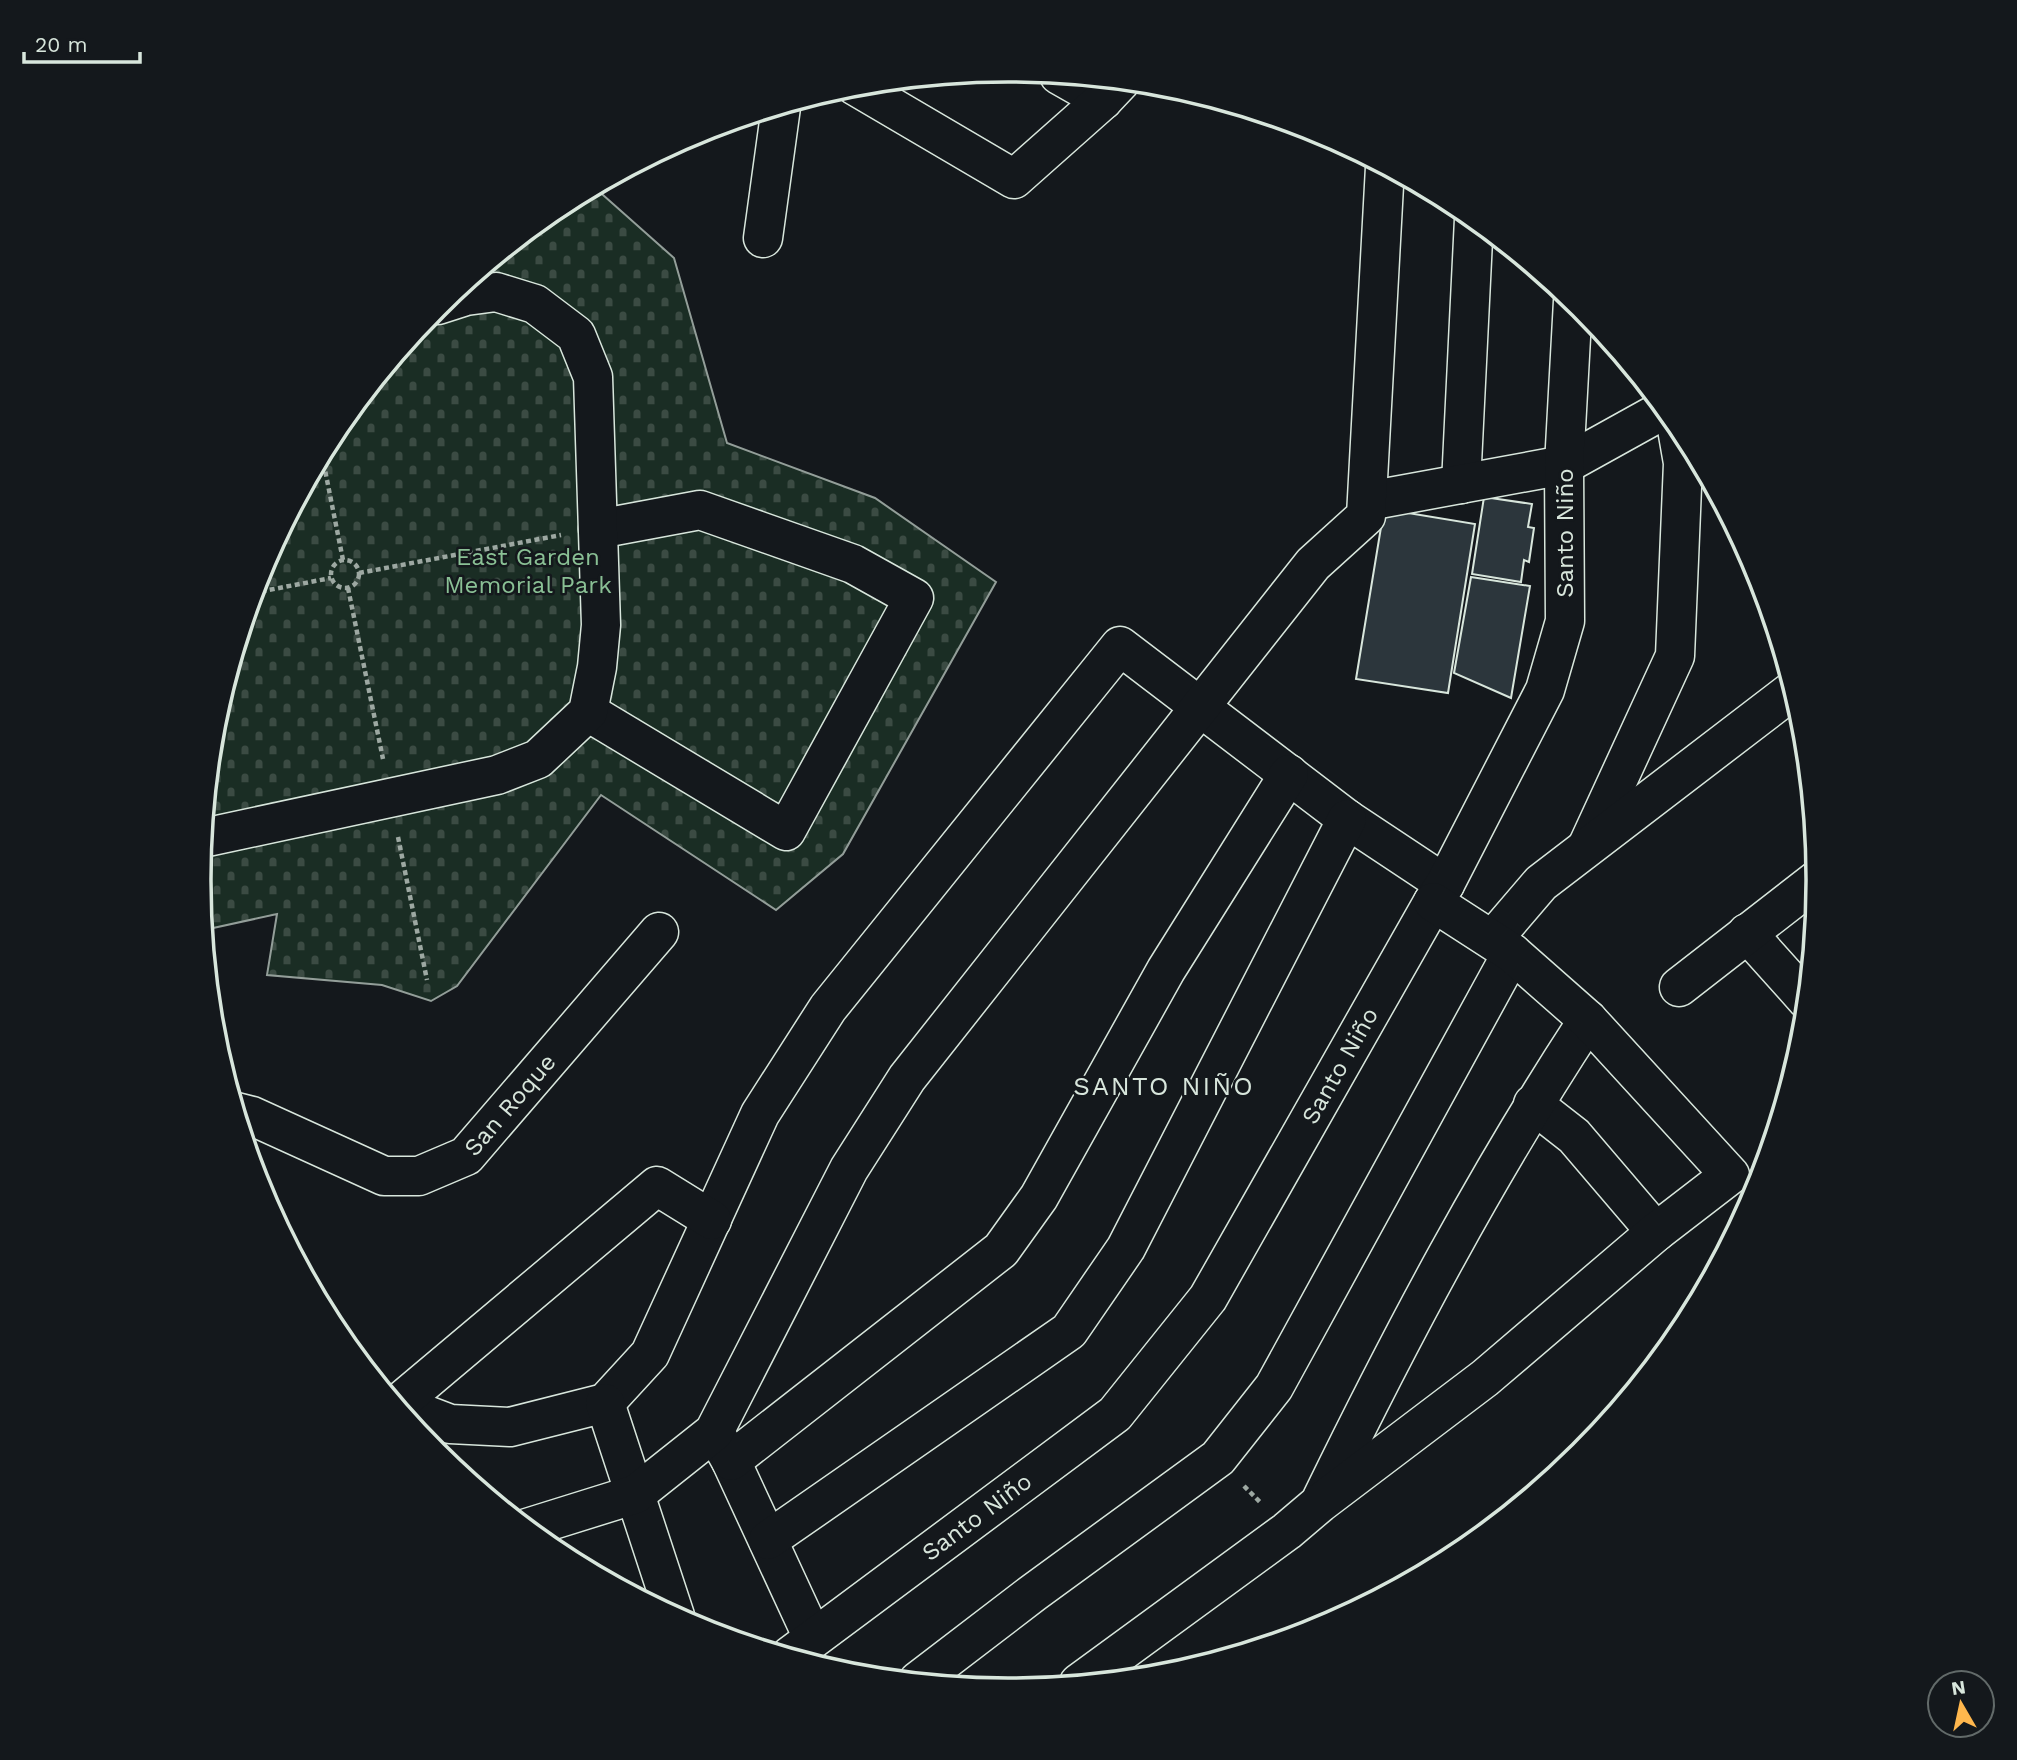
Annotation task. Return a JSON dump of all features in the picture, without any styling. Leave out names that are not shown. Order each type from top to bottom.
[{"type":"street","points":[[871,95],[1014,178],[1112,91]]},
{"type":"street","points":[[763,238],[780,116]]},
{"type":"street","points":[[722,1446],[849,1169],[907,1078],[1313,564],[1366,516],[1384,177]]},
{"type":"street","points":[[1461,484],[1473,232]]},
{"type":"street","points":[[212,836],[497,775],[538,759],[588,712],[597,667],[601,625],[593,377],[576,335],[535,304],[496,292],[465,296]]},
{"type":"street","name":"Santo Niño","points":[[802,1647],[1115,1414],[1208,1298],[1439,893],[1545,690],[1565,621],[1564,465],[1572,315]]},
{"type":"street","points":[[1368,501],[1564,465],[1656,414]]},
{"type":"street","points":[[1587,847],[1675,656],[1683,463],[1681,452]]},
{"type":"street","points":[[588,712],[786,831],[914,598],[853,564],[700,510],[597,528]]},
{"type":"street","points":[[413,1410],[450,1424],[510,1427],[606,1403],[650,1354],[760,1114],[828,1008],[1120,646],[1347,819],[1503,946],[1588,1020],[1730,1175],[1656,1233],[1485,1378],[1287,1531],[1093,1673]]},
{"type":"street","points":[[928,1673],[1218,1458],[1274,1387],[1503,946],[1541,883],[1784,697]]},
{"type":"street","points":[[539,1524],[636,1494],[722,1446],[1000,1250],[1040,1197],[1166,970],[1289,774]]},
{"type":"street","points":[[768,1540],[1069,1331],[1126,1248],[1347,819]]},
{"type":"street","points":[[1679,987],[1806,888]]},
{"type":"street","name":"San Roque","points":[[247,1115],[384,1176],[419,1176],[466,1156],[659,932]]},
{"type":"street","points":[[1747,933],[1798,990]]},
{"type":"street","points":[[1320,1503],[1378,1383],[1533,1104],[1588,1020]]},
{"type":"street","points":[[1533,1104],[1574,1136],[1656,1233]]},
{"type":"street","points":[[403,1399],[657,1186],[712,1220]]},
{"type":"street","points":[[606,1403],[670,1602]]},
{"type":"street","points":[[722,1446],[768,1540],[802,1647]]},
{"type":"path","points":[[325,470],[344,560]]},
{"type":"path","points":[[359,573],[597,528]]},
{"type":"path","points":[[344,560],[353,563],[359,573],[356,582],[348,588],[338,587],[331,578],[333,566],[344,560]]},
{"type":"path","points":[[265,591],[331,578]]},
{"type":"path","points":[[1218,1458],[1287,1531]]},
{"type":"green space","name":"East Garden Memorial Park","points":[[602,194],[674,258],[727,443],[875,498],[996,582],[843,854],[776,910],[601,795],[457,986],[431,1001],[382,985],[267,975],[277,914],[212,928],[212,828],[226,724],[253,624],[271,575],[293,527],[345,437],[409,354],[444,316],[483,280],[523,247]]},
{"type":"building","points":[[1484,497],[1532,504],[1528,527],[1534,528],[1529,562],[1524,560],[1521,582],[1472,574]]},
{"type":"building","points":[[1384,509],[1475,524],[1448,693],[1356,679]]},
{"type":"building","points":[[1471,577],[1530,586],[1511,698],[1454,673]]},
{"type":"district","name":"SANTO NIÑO","points":[[1164,1086]]}]
